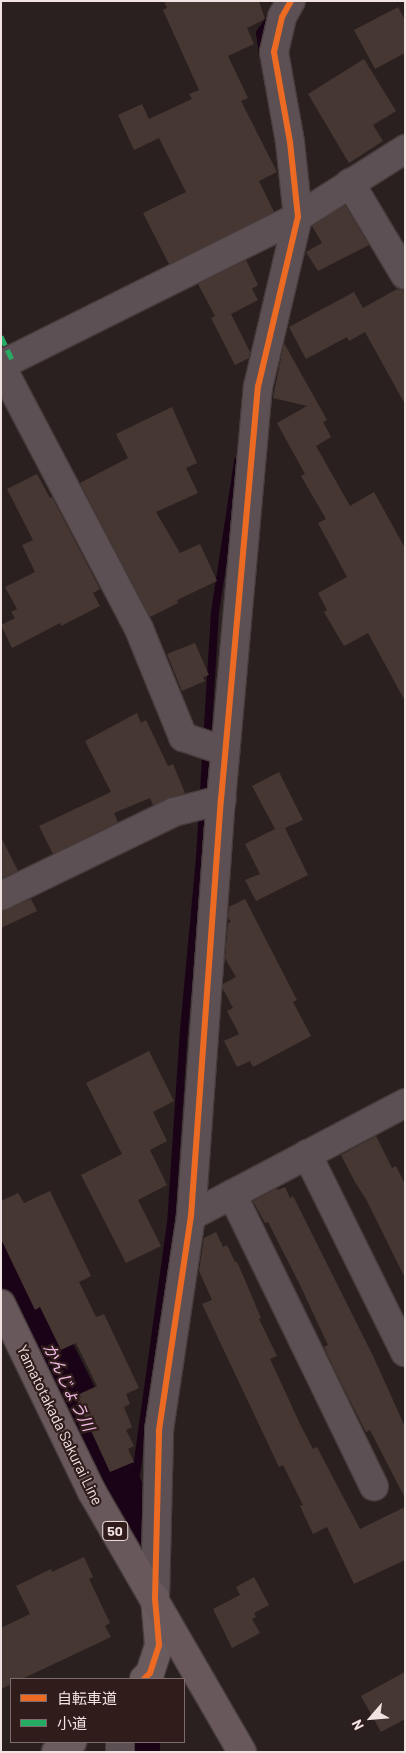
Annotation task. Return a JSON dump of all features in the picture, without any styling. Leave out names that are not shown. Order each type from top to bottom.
[{"type":"main road","name":"Yamatotakada Sakurai Line","points":[[1,1304],[92,1492],[155,1598],[242,1752]]},
{"type":"street","points":[[145,1678],[150,1673],[159,1646],[155,1598],[159,1430],[190,1216],[225,751],[258,387],[298,217],[290,142],[274,52],[282,7]]},
{"type":"street","points":[[225,751],[183,737],[139,629],[1,365],[298,217],[405,149]]},
{"type":"street","points":[[350,183],[405,276]]},
{"type":"street","points":[[1,896],[174,812],[221,800]]},
{"type":"street","points":[[190,1216],[405,1103]]},
{"type":"street","points":[[308,1154],[405,1352]]},
{"type":"street","points":[[232,1194],[374,1486]]},
{"type":"street","points":[[56,1752],[70,1743]]},
{"type":"building","points":[[164,1],[259,1],[265,19],[247,28],[254,44],[228,56],[248,98],[241,101],[277,172],[259,181],[274,212],[169,264],[143,213],[186,192],[159,138],[134,150],[118,115],[142,104],[149,119],[192,99],[189,94],[199,90],[163,10],[167,8]]},
{"type":"building","points":[[398,7],[405,20],[405,53],[375,69],[354,30]]},
{"type":"building","points":[[364,59],[396,111],[373,125],[383,141],[349,163],[308,94]]},
{"type":"building","points":[[345,205],[369,245],[318,271],[306,252],[322,243],[312,226]]},
{"type":"building","points":[[246,260],[258,285],[252,289],[258,300],[231,314],[250,352],[249,358],[235,365],[211,318],[215,316],[198,284]]},
{"type":"building","points":[[397,289],[405,291],[405,404],[365,332],[349,341],[347,337],[306,359],[289,327],[354,292],[363,308]]},
{"type":"building","points":[[284,343],[327,420],[323,422],[331,437],[316,446],[350,506],[374,492],[405,548],[405,701],[368,633],[344,646],[324,612],[327,610],[318,593],[347,577],[318,523],[326,519],[301,476],[305,474],[277,423],[307,406],[273,398]]},
{"type":"building","points":[[172,407],[197,463],[186,468],[198,493],[156,512],[180,553],[200,544],[217,581],[177,600],[178,603],[150,617],[80,483],[128,458],[116,434]]},
{"type":"building","points":[[37,474],[50,498],[52,497],[100,589],[93,593],[100,606],[61,626],[60,623],[12,648],[1,625],[15,618],[11,612],[17,609],[5,587],[35,572],[22,545],[33,540],[7,489]]},
{"type":"building","points":[[195,643],[209,675],[203,677],[205,681],[182,691],[167,654]]},
{"type":"building","points":[[137,713],[141,723],[146,720],[168,766],[173,764],[185,793],[153,805],[150,798],[114,813],[118,822],[53,854],[39,826],[111,792],[85,741]]},
{"type":"building","points":[[279,772],[303,820],[285,828],[308,875],[256,901],[245,880],[260,874],[245,844],[275,829],[252,786]]},
{"type":"building","points":[[1,837],[18,871],[1,879]]},
{"type":"building","points":[[31,899],[37,911],[1,928],[1,911]]},
{"type":"building","points":[[245,899],[297,1000],[293,1002],[311,1036],[253,1067],[250,1061],[237,1067],[224,1041],[239,1034],[227,1011],[233,1008],[223,989],[223,984],[236,977],[225,958],[228,923],[231,922],[228,917],[229,907]]},
{"type":"building","points":[[149,1051],[174,1101],[153,1112],[167,1141],[150,1150],[167,1185],[138,1200],[161,1246],[126,1263],[81,1175],[122,1154],[86,1083]]},
{"type":"building","points":[[376,1136],[392,1168],[396,1166],[405,1184],[405,1278],[367,1201],[341,1155]]},
{"type":"building","points":[[285,1187],[290,1198],[293,1196],[374,1358],[405,1427],[405,1498],[370,1430],[366,1432],[324,1347],[328,1345],[300,1285],[268,1222],[265,1223],[253,1201],[277,1188],[278,1190]]},
{"type":"building","points":[[50,1191],[91,1276],[79,1282],[96,1317],[104,1314],[139,1388],[126,1394],[130,1404],[124,1407],[132,1427],[126,1430],[134,1446],[128,1449],[134,1462],[110,1472],[75,1396],[97,1386],[76,1343],[61,1350],[40,1307],[35,1310],[1,1239],[1,1201],[18,1193],[24,1203]]},
{"type":"building","points":[[216,1232],[223,1247],[227,1245],[245,1280],[261,1318],[259,1319],[277,1356],[270,1359],[300,1424],[313,1449],[317,1447],[360,1529],[405,1507],[405,1560],[354,1584],[327,1527],[313,1534],[300,1506],[303,1505],[283,1465],[279,1467],[202,1304],[212,1300],[199,1271],[204,1238]]},
{"type":"building","points":[[84,1557],[93,1577],[89,1579],[110,1623],[105,1626],[111,1637],[24,1678],[10,1678],[10,1684],[1,1689],[1,1628],[30,1614],[16,1586],[51,1569],[52,1572]]},
{"type":"building","points":[[254,1577],[269,1605],[254,1613],[256,1617],[252,1619],[260,1633],[232,1648],[213,1609],[240,1595],[236,1587]]},
{"type":"building","points":[[405,1672],[405,1719],[381,1732],[361,1696]]},
{"type":"waterway","points":[[263,54],[260,33],[271,17]]},
{"type":"waterway","points":[[131,1511],[171,1224],[184,1030],[200,857],[215,612],[238,461]]},
{"type":"waterway","name":"かんじょう川","points":[[1,1250],[131,1511],[132,1526]]},
{"type":"waterway","name":"かんじょう川","points":[[137,1743],[137,1752]]},
{"type":"marked path","points":[[1,336],[12,360]]},
{"type":"cycle path","points":[[145,1678],[150,1673],[159,1645],[155,1598],[159,1430],[191,1216],[221,800],[258,387],[298,217],[290,142],[274,52],[282,17],[291,1]]}]
